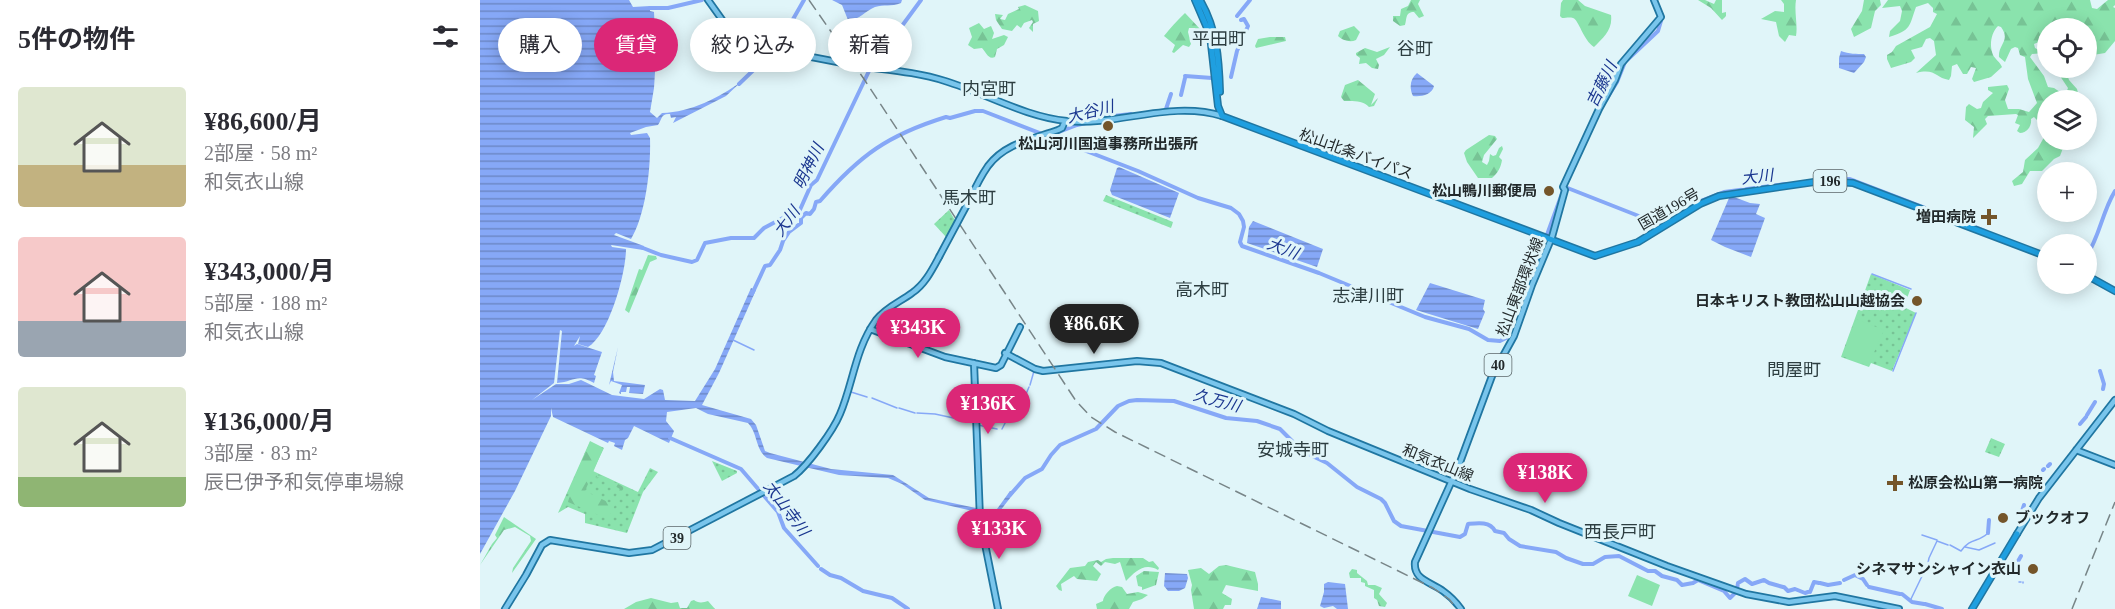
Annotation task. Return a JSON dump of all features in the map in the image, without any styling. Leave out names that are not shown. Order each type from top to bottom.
[{"type":"highway","points":[[1198,0],[1210,20],[1217,46],[1219,106],[1225,116]]},
{"type":"highway","name":"松山北条バイパス","points":[[1225,116],[1597,255]]},
{"type":"highway","name":"国道196号","points":[[1597,255],[1638,242],[1700,204],[1719,196],[1833,181],[1854,183],[2037,253]]},
{"type":"highway","name":"松山北条バイパス","points":[[1551,239],[1597,255]]},
{"type":"highway","name":"国道196号","points":[[1588,251],[1614,250]]},
{"type":"highway","points":[[2097,281],[2115,290]]},
{"type":"highway","points":[[1973,609],[2017,534]]},
{"type":"main road","points":[[708,0],[727,24],[774,45],[814,59],[928,76],[1039,115],[1065,121],[1106,120],[1180,110],[1225,116]]},
{"type":"main road","name":"松山東部環状線","points":[[1461,609],[1446,594],[1425,581],[1415,571],[1415,562],[1452,481],[1492,376],[1514,336],[1551,239],[1564,189],[1599,109],[1616,80],[1621,64],[1661,19],[1654,0]]},
{"type":"main road","points":[[1213,113],[1219,106]]},
{"type":"main road","name":"39","points":[[505,609],[545,541],[625,552],[646,552],[665,545],[794,477],[840,415],[855,366],[870,329],[884,311],[923,284],[988,165],[1000,153],[1017,143],[1062,128],[1065,121]]},
{"type":"main road","points":[[870,329],[945,357],[999,367],[1020,327]]},
{"type":"main road","name":"和気衣山線","points":[[1005,353],[1043,371],[1137,361],[1161,363],[1294,414],[1328,431],[1667,566],[1751,596],[1789,602],[1823,596],[1836,597],[1899,609]]},
{"type":"main road","points":[[974,363],[980,511],[984,543],[998,609]]},
{"type":"main road","points":[[2017,534],[2039,498],[2115,401]]},
{"type":"main road","points":[[2076,451],[2115,467]]},
{"type":"green space","points":[[1411,0],[1420,0],[1418,4],[1424,16],[1419,18],[1411,12],[1407,16],[1405,25],[1400,26],[1393,21],[1393,16],[1400,16],[1401,9],[1408,6]]},
{"type":"green space","points":[[1563,0],[1578,0],[1585,6],[1611,15],[1609,29],[1594,47],[1575,20],[1560,16]]},
{"type":"green space","points":[[1698,0],[1714,4],[1716,0],[1722,0],[1722,13],[1726,12],[1726,16],[1722,20],[1711,8]]},
{"type":"green space","points":[[1781,0],[1796,0],[1796,36],[1789,35],[1785,42],[1779,36],[1776,22],[1761,19],[1775,11],[1784,12],[1784,4]]},
{"type":"green space","points":[[1864,0],[1880,0],[1881,5],[1875,11],[1871,28],[1854,37],[1851,29],[1862,11]]},
{"type":"green space","points":[[1888,0],[2090,0],[2092,8],[2097,9],[2108,0],[2115,0],[2113,7],[2115,8],[2115,41],[2105,53],[2097,54],[2097,18],[2037,18],[2037,43],[2034,44],[2037,54],[2032,54],[2030,57],[2037,66],[2037,78],[2045,78],[2048,87],[2057,90],[2037,90],[2037,103],[2028,79],[2025,57],[2020,55],[2018,48],[2011,49],[2005,62],[1999,57],[2005,36],[2001,27],[1998,26],[1992,36],[1991,47],[1993,55],[2002,67],[1991,77],[1974,82],[1972,79],[1976,68],[1971,67],[1967,74],[1963,74],[1957,64],[1952,66],[1949,80],[1932,72],[1916,73],[1936,55],[1934,41],[1930,38],[1926,39],[1922,47],[1911,50],[1915,58],[1911,62],[1891,68],[1887,55],[1896,46],[1930,27],[1937,14],[1933,12],[1933,8],[1928,3],[1916,7],[1906,29],[1889,37],[1890,31],[1900,21],[1902,11],[1900,6],[1882,8]]},
{"type":"green space","points":[[1025,5],[1038,11],[1039,21],[1033,24],[1033,32],[1029,28],[1032,20],[1024,23],[1021,28],[1017,25],[1012,31],[1002,29],[995,14],[1003,15],[1000,19],[1005,20],[1008,14]]},
{"type":"green space","points":[[1185,13],[1201,30],[1196,31],[1195,28],[1189,28],[1191,44],[1189,47],[1183,45],[1174,53],[1172,52],[1175,45],[1164,36]]},
{"type":"green space","points":[[979,23],[984,29],[991,26],[994,33],[992,39],[1004,35],[1008,37],[1004,45],[997,49],[993,58],[989,57],[982,48],[974,49],[968,45],[972,37],[969,28]]},
{"type":"green space","points":[[1354,26],[1360,32],[1356,40],[1346,41],[1338,36],[1340,31]]},
{"type":"green space","points":[[1285,37],[1286,41],[1256,48],[1258,39]]},
{"type":"green space","points":[[1390,47],[1384,55],[1376,59],[1378,69],[1366,63],[1359,64],[1360,58],[1356,53],[1365,48],[1377,52]]},
{"type":"green space","points":[[2061,78],[2068,78],[2077,89],[2067,90]]},
{"type":"green space","points":[[1358,80],[1375,94],[1371,105],[1378,98],[1374,106],[1369,107],[1361,102],[1344,101],[1341,97],[1345,85]]},
{"type":"green space","points":[[2007,85],[2009,89],[2005,100],[2008,109],[2029,112],[2037,103],[2037,120],[2034,117],[2031,119],[2028,129],[2020,133],[2017,131],[2020,125],[2015,123],[2018,115],[2016,114],[1988,116],[1985,119],[1987,124],[1973,138],[1974,127],[1965,120],[1966,107],[1969,104],[1977,109],[1981,108],[1983,102],[1993,93],[1988,90],[1988,87]]},
{"type":"green space","points":[[1489,135],[1497,139],[1484,155],[1482,162],[1487,165],[1490,154],[1496,155],[1502,146],[1499,157],[1502,163],[1492,178],[1478,178],[1464,153]]},
{"type":"green space","points":[[2037,149],[2062,150],[2060,156],[2051,162],[2037,162],[2037,171],[2030,171],[2022,184],[2014,186],[2012,181],[2023,172],[2025,160]]},
{"type":"green space","points":[[1106,195],[1173,222],[1171,228],[1103,201]]},
{"type":"green space","points":[[949,210],[956,222],[947,238],[934,224]]},
{"type":"green space","points":[[648,255],[656,256],[657,259],[650,262],[629,313],[625,310],[639,269],[642,270]]},
{"type":"green space","points":[[1871,274],[1910,290],[1904,307],[1916,313],[1892,371],[1871,363],[1869,367],[1841,357]]},
{"type":"green space","points":[[1856,319],[1884,330],[1868,366],[1842,356]]},
{"type":"green space","points":[[1991,438],[2005,444],[1999,457],[1985,452]]},
{"type":"green space","points":[[590,441],[604,448],[593,471],[638,492],[650,468],[658,472],[643,492],[627,533],[585,523],[585,514],[568,507],[558,513]]},
{"type":"green space","points":[[590,442],[603,449],[585,491],[612,504],[620,489],[599,477],[596,478],[598,474],[624,487],[608,519],[568,502],[573,481]]},
{"type":"green space","points":[[712,461],[737,471],[737,473],[722,481]]},
{"type":"green space","points":[[504,517],[536,539],[512,573],[531,541],[530,536],[515,527],[504,530],[480,565],[497,538],[495,535]]},
{"type":"green space","points":[[1113,558],[1143,558],[1149,562],[1153,561],[1159,568],[1158,570],[1148,567],[1140,569],[1126,581],[1120,562],[1115,564],[1105,562],[1101,566],[1096,562],[1093,566],[1101,574],[1097,581],[1077,579],[1074,576],[1061,584],[1062,591],[1056,586],[1070,568]]},
{"type":"green space","points":[[1226,565],[1255,572],[1258,591],[1226,585],[1222,593],[1232,599],[1231,605],[1225,605],[1223,609],[1194,609],[1188,570],[1201,568],[1209,574],[1219,566]]},
{"type":"green space","points":[[1352,569],[1357,570],[1368,585],[1382,588],[1379,594],[1387,603],[1385,607],[1379,606],[1374,598],[1374,590],[1365,586],[1361,578],[1350,578],[1349,573]]},
{"type":"green space","points":[[1144,571],[1159,572],[1156,585],[1142,590],[1142,587],[1138,586],[1136,576]]},
{"type":"green space","points":[[1637,575],[1660,585],[1652,606],[1628,596]]},
{"type":"green space","points":[[1117,586],[1122,587],[1127,594],[1138,592],[1148,595],[1133,602],[1129,609],[1097,609],[1096,604],[1103,601],[1108,592]]},
{"type":"green space","points":[[651,598],[671,603],[678,602],[680,608],[687,608],[694,600],[708,601],[715,609],[624,609],[636,602]]},
{"type":"water","points":[[480,0],[629,0],[633,7],[650,6],[654,18],[594,18],[594,72],[655,72],[650,112],[657,118],[662,113],[684,110],[704,103],[742,81],[726,96],[673,123],[676,117],[671,118],[670,114],[665,114],[658,125],[630,133],[631,135],[647,133],[650,138],[650,162],[644,204],[631,239],[616,233],[614,235],[644,246],[643,250],[611,245],[626,249],[623,273],[615,302],[596,340],[588,347],[578,344],[580,336],[574,346],[577,344],[602,352],[594,375],[596,376],[594,383],[579,378],[557,383],[562,331],[560,330],[554,383],[532,400],[556,384],[569,384],[581,380],[612,395],[644,399],[660,389],[663,390],[665,400],[695,401],[715,369],[751,288],[756,290],[702,405],[751,419],[756,425],[765,451],[831,469],[893,475],[929,498],[990,511],[997,509],[1010,491],[1014,493],[1000,511],[990,515],[925,500],[902,484],[888,478],[839,475],[767,458],[760,451],[754,432],[748,423],[708,414],[696,408],[667,412],[666,421],[674,431],[669,443],[634,426],[622,450],[614,446],[615,443],[609,441],[608,443],[553,417],[551,408],[551,416],[515,491],[480,554]]},
{"type":"water","points":[[832,0],[902,0],[901,3],[875,7],[857,18],[847,18],[842,5]]},
{"type":"water","points":[[1841,51],[1864,54],[1866,57],[1854,73],[1839,68]]},
{"type":"water","points":[[1417,73],[1434,86],[1429,93],[1423,96],[1413,96],[1411,90],[1413,78]]},
{"type":"water","points":[[1119,167],[1179,193],[1170,218],[1112,195],[1110,190]]},
{"type":"water","points":[[1734,197],[1760,204],[1756,214],[1765,218],[1751,257],[1711,240],[1729,198]]},
{"type":"water","points":[[1253,221],[1323,249],[1317,267],[1247,243],[1249,227]]},
{"type":"water","points":[[1430,283],[1485,300],[1483,309],[1485,312],[1478,329],[1416,310]]},
{"type":"water","points":[[618,347],[613,372],[614,381],[645,385],[643,394],[629,393],[630,387],[627,387],[626,392],[621,392],[621,394],[619,393],[622,385],[611,381],[609,385]]},
{"type":"water","points":[[1165,573],[1187,574],[1185,588],[1179,591],[1168,591],[1164,586]]},
{"type":"water","points":[[1328,582],[1345,584],[1348,609],[1320,606],[1324,584]]},
{"type":"water","points":[[1261,597],[1281,601],[1281,609],[1257,609]]},
{"type":"waterway","points":[[650,8],[668,8],[702,0]]},
{"type":"waterway","points":[[739,84],[764,60],[788,28],[804,0]]},
{"type":"waterway","name":"明神川","points":[[908,18],[921,0]]},
{"type":"waterway","name":"大谷川","points":[[1237,16],[1250,0]]},
{"type":"waterway","name":"吉藤川","points":[[1606,100],[1625,62],[1658,31],[1660,16]]},
{"type":"waterway","name":"大谷川","points":[[1231,77],[1237,51],[1248,26],[1244,19],[1241,20]]},
{"type":"waterway","name":"明神川","points":[[643,248],[692,262],[697,260],[705,243],[731,238],[754,238],[764,228],[796,211],[799,212],[811,185],[817,180],[869,72]]},
{"type":"waterway","name":"大谷川","points":[[1185,76],[1212,78]]},
{"type":"waterway","name":"大谷川","points":[[1181,95],[1185,78]]},
{"type":"waterway","name":"大谷川","points":[[1166,109],[1171,94]]},
{"type":"waterway","name":"大川","points":[[752,294],[765,266],[770,265],[789,232],[801,223],[801,218],[806,213],[810,214],[816,202],[820,201],[862,159],[876,148],[907,131],[946,117],[975,111],[983,111],[1138,171],[1198,198],[1231,208],[1239,214],[1243,221],[1244,227],[1240,242],[1242,246],[1319,273],[1425,317],[1469,329],[1488,340],[1500,341],[1512,331],[1564,188]]},
{"type":"waterway","name":"大谷川","points":[[1102,121],[1105,117],[1131,114]]},
{"type":"waterway","name":"大谷川","points":[[1051,135],[1086,123]]},
{"type":"waterway","name":"大川","points":[[1827,179],[1850,179],[1949,217]]},
{"type":"waterway","name":"大川","points":[[1698,202],[1724,192],[1786,184]]},
{"type":"waterway","name":"大川","points":[[1565,187],[1654,222],[1666,221],[1681,213]]},
{"type":"waterway","name":"大川","points":[[2097,235],[2115,191]]},
{"type":"waterway","name":"大川","points":[[1953,218],[1985,231]]},
{"type":"waterway","points":[[1872,274],[1911,289]]},
{"type":"waterway","points":[[1893,371],[1916,313]]},
{"type":"waterway","points":[[733,340],[754,350]]},
{"type":"waterway","points":[[1030,385],[1034,371]]},
{"type":"waterway","points":[[2100,371],[2104,384],[2103,389]]},
{"type":"waterway","points":[[1026,394],[1029,387]]},
{"type":"waterway","points":[[851,392],[867,397]]},
{"type":"waterway","points":[[1018,398],[1025,395]]},
{"type":"waterway","points":[[872,398],[897,408]]},
{"type":"waterway","points":[[1002,429],[1017,400]]},
{"type":"waterway","name":"久万川","points":[[1010,495],[1025,478],[1042,469],[1060,445],[1096,429],[1118,406],[1137,400],[1174,401],[1226,418],[1257,421],[1280,429],[1302,451],[1327,463],[1357,487],[1381,499],[1394,521],[1401,526],[1460,537],[1465,534],[1468,524],[1483,523],[1495,531],[1504,533],[1520,546],[1556,552],[1583,564],[1593,564],[1605,557],[1619,556],[1648,571],[1655,571],[1662,576],[1677,580],[1682,585],[1698,580],[1724,591],[1730,598],[1736,592]]},
{"type":"waterway","points":[[2087,415],[2095,402]]},
{"type":"waterway","points":[[899,408],[915,413]]},
{"type":"waterway","points":[[917,413],[935,414],[972,422]]},
{"type":"waterway","points":[[2080,424],[2086,417]]},
{"type":"waterway","points":[[978,425],[997,429]]},
{"type":"waterway","name":"太山寺川","points":[[670,438],[741,469],[778,512],[784,528],[818,566]]},
{"type":"waterway","points":[[2031,487],[2033,481]]},
{"type":"waterway","points":[[2022,511],[2024,505]]},
{"type":"waterway","points":[[1988,533],[1989,520]]},
{"type":"waterway","points":[[1950,545],[1961,551],[1968,544],[1988,533]]},
{"type":"waterway","points":[[1922,535],[1937,540]]},
{"type":"waterway","points":[[1910,601],[1924,572],[1926,573],[1929,558],[1937,541],[1948,545]]},
{"type":"waterway","points":[[1965,547],[1979,550],[1995,543]]},
{"type":"waterway","points":[[2013,570],[2021,556]]},
{"type":"waterway","name":"太山寺川","points":[[821,569],[863,591],[892,598],[908,609]]},
{"type":"waterway","name":"久万川","points":[[1844,580],[1855,575],[1863,579],[1867,585]]},
{"type":"waterway","name":"久万川","points":[[1737,589],[1738,583],[1745,579],[1752,584],[1764,580],[1783,587]]},
{"type":"waterway","name":"久万川","points":[[1810,592],[1814,582],[1819,583]]},
{"type":"waterway","name":"久万川","points":[[1820,583],[1828,585],[1840,583]]},
{"type":"waterway","name":"久万川","points":[[1784,587],[1788,591],[1795,589],[1808,592]]},
{"type":"waterway","name":"久万川","points":[[1869,587],[1900,594]]},
{"type":"waterway","name":"久万川","points":[[1902,594],[1912,602],[1924,604]]},
{"type":"waterway","name":"久万川","points":[[1925,604],[1942,609]]},
{"type":"railway","points":[[809,0],[864,79],[1076,401],[1091,417],[1115,432],[1433,588],[1449,599],[1457,609]]},
{"type":"railway","points":[[2072,609],[2115,502]]},
{"type":"place","name":"松山河川国道事務所出張所","points":[[1108,126]]},
{"type":"place","name":"松山鴨川郵便局","points":[[1549,191]]},
{"type":"place","name":"増田病院","points":[[1989,217]]},
{"type":"place","name":"日本キリスト教団松山山越協会","points":[[1917,301]]},
{"type":"place","name":"松原会松山第一病院","points":[[1895,483]]},
{"type":"place","name":"ブックオフ","points":[[2003,518]]},
{"type":"place","name":"シネマサンシャイン衣山","points":[[2033,569]]},
{"type":"district","name":"平田町","points":[[1219,39]]},
{"type":"district","name":"谷町","points":[[1415,49]]},
{"type":"district","name":"内宮町","points":[[989,89]]},
{"type":"district","name":"馬木町","points":[[969,198]]},
{"type":"district","name":"高木町","points":[[1202,290]]},
{"type":"district","name":"志津川町","points":[[1368,296]]},
{"type":"district","name":"問屋町","points":[[1794,370]]},
{"type":"district","name":"安城寺町","points":[[1293,450]]},
{"type":"district","name":"西長戸町","points":[[1620,532]]}]
